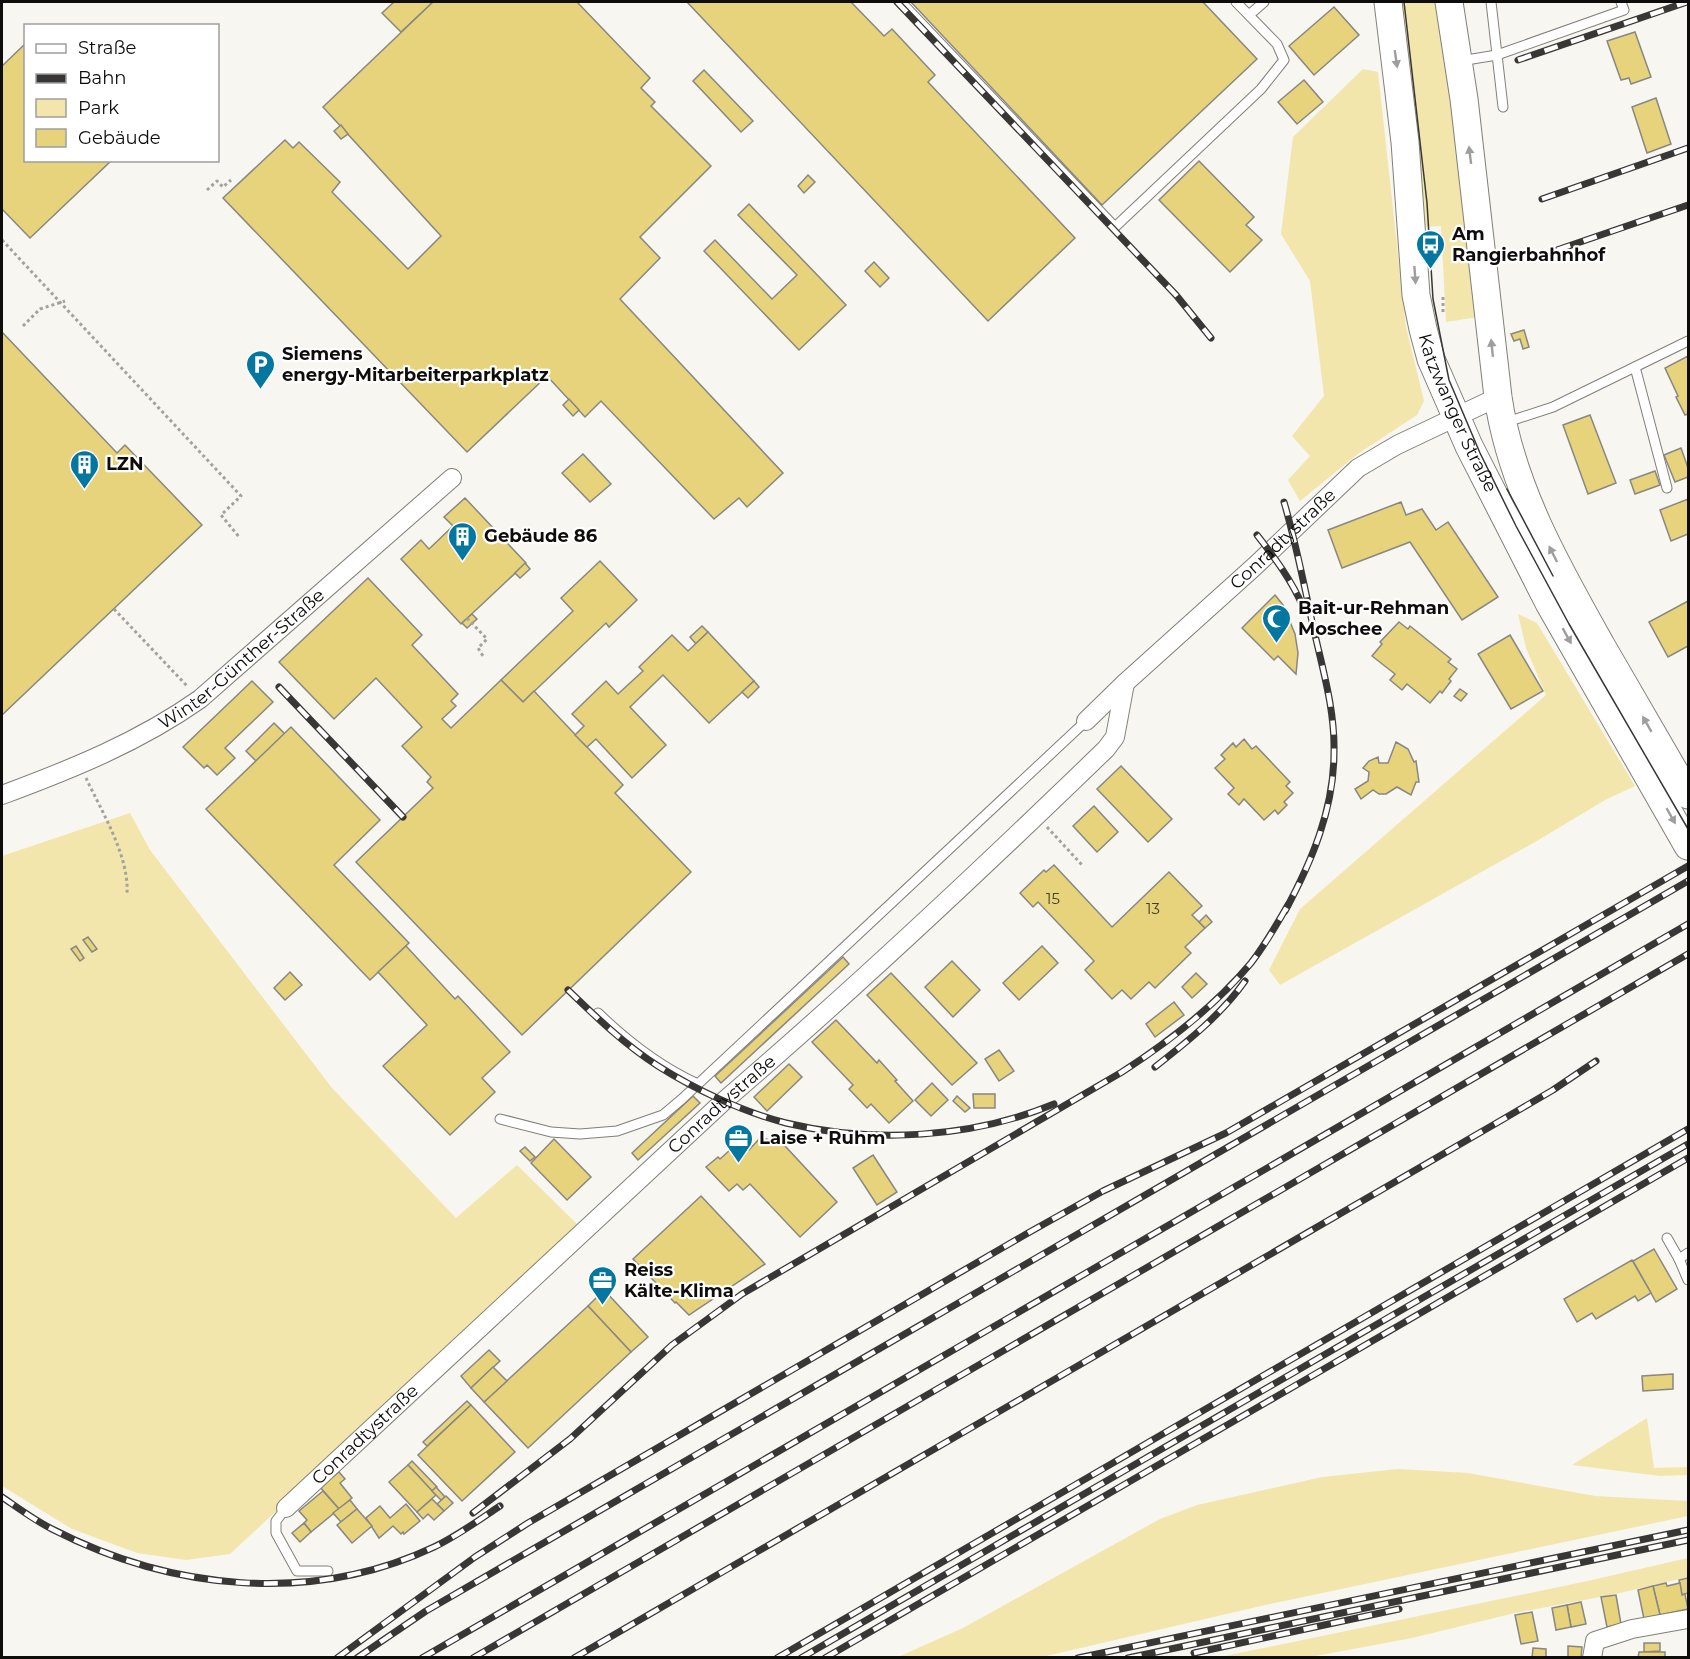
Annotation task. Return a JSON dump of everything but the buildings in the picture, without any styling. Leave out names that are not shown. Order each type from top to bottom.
[{"type":"main road","name":"Katzwanger Straße","points":[[1388,2],[1406,142],[1420,316],[1431,358],[1455,416],[1549,603],[1673,785]]},
{"type":"main road","name":"Katzwanger Straße","points":[[1449,2],[1498,397],[1507,446],[1521,486],[1544,538],[1673,785]]},
{"type":"main road","points":[[1673,785],[1689,846]]},
{"type":"street","name":"Conradtystraße","points":[[1086,721],[1263,559],[1358,468],[1397,445],[1498,397]]},
{"type":"street","name":"Winter-Günther-Straße","points":[[2,795],[80,766],[164,723],[200,699],[452,478]]},
{"type":"street","name":"Conradtystraße","points":[[286,1508],[724,1100],[802,1034],[978,872],[1106,749],[1115,737],[1125,683]]},
{"type":"street","points":[[1592,1658],[1595,1641],[1632,1629],[1689,1618]]},
{"type":"lane","points":[[901,2],[1115,227],[1261,89],[1284,60],[1276,44],[1236,2]]},
{"type":"lane","points":[[1249,15],[1264,2]]},
{"type":"lane","points":[[1491,2],[1503,108]]},
{"type":"lane","points":[[1458,61],[1497,55],[1624,10],[1621,2]]},
{"type":"lane","points":[[1502,424],[1553,407],[1689,341]]},
{"type":"lane","points":[[1635,367],[1667,488]]},
{"type":"lane","points":[[500,1119],[551,1132],[580,1134],[617,1131],[663,1114],[698,1084],[1086,721]]},
{"type":"lane","points":[[598,1013],[622,1036],[654,1060],[698,1084]]},
{"type":"lane","points":[[1667,1238],[1689,1280]]},
{"type":"lane","points":[[1679,1259],[1689,1253]]},
{"type":"lane","points":[[286,1508],[276,1521],[276,1533],[297,1571],[328,1571]]},
{"type":"path","points":[[207,190],[217,181],[224,187],[231,180]]},
{"type":"path","points":[[2,240],[241,496],[221,515],[240,538]]},
{"type":"path","points":[[22,326],[40,309],[63,303]]},
{"type":"path","points":[[114,609],[200,699]]},
{"type":"path","points":[[467,618],[487,639],[478,648],[483,656]]},
{"type":"path","points":[[80,766],[123,860],[128,880],[127,893]]},
{"type":"path","points":[[1037,816],[1082,865]]},
{"type":"green space","points":[[1393,2],[1443,2],[1485,316],[1446,322],[1441,226],[1421,227]]},
{"type":"green space","points":[[1363,69],[1378,72],[1406,327],[1424,401],[1417,415],[1359,453],[1300,501],[1288,480],[1310,456],[1292,436],[1324,396],[1310,281],[1281,234],[1293,137]]},
{"type":"green space","points":[[1518,614],[1537,623],[1635,786],[1605,800],[1535,842],[1280,985],[1269,970],[1300,909],[1546,695],[1526,648]]},
{"type":"green space","points":[[130,813],[150,850],[332,1088],[456,1218],[517,1165],[581,1228],[230,1554],[186,1560],[137,1553],[72,1529],[2,1486],[2,856]]},
{"type":"green space","points":[[1647,1418],[1654,1468],[1688,1467],[1688,1475],[1660,1476],[1572,1465]]},
{"type":"green space","points":[[1398,1469],[1468,1473],[1595,1496],[1688,1501],[1688,1516],[1265,1605],[1042,1657],[898,1657],[963,1628],[1160,1519],[1197,1505],[1322,1477]]},
{"type":"green space","points":[[1688,1558],[1688,1577],[1611,1595],[1515,1613],[1412,1638],[1310,1657],[1220,1657],[1583,1582]]},
{"type":"tram line","points":[[1404,2],[1427,203],[1433,299],[1449,380],[1480,453],[1516,526],[1569,624],[1688,829]]},
{"type":"tram line","points":[[1507,489],[1553,576]]},
{"type":"railway","points":[[897,2],[1176,295],[1211,338]]},
{"type":"railway","points":[[1518,60],[1687,2]]},
{"type":"railway","points":[[1542,199],[1688,148]]},
{"type":"railway","points":[[1557,250],[1688,205]]},
{"type":"railway","points":[[1284,502],[1327,688],[1334,736],[1333,773],[1326,814],[1304,873],[1285,911]]},
{"type":"railway","points":[[1257,535],[1283,570],[1303,607]]},
{"type":"railway","points":[[279,687],[403,817]]},
{"type":"railway","points":[[337,1658],[475,1557],[528,1523],[1028,1233],[1103,1191],[1226,1133],[1688,866]]},
{"type":"railway","points":[[357,1658],[426,1611],[1688,881]]},
{"type":"railway","points":[[473,1513],[570,1439],[672,1345],[742,1294],[1122,1072],[1157,1048],[1207,1009],[1237,979],[1266,942],[1288,905]]},
{"type":"railway","points":[[422,1658],[1688,924]]},
{"type":"railway","points":[[473,1658],[1688,954]]},
{"type":"railway","points":[[1155,1067],[1215,1016],[1245,981]]},
{"type":"railway","points":[[568,990],[622,1040],[658,1066],[720,1099],[753,1113],[786,1123],[853,1134],[922,1134],[990,1124],[1054,1104]]},
{"type":"railway","points":[[574,1658],[1500,1121],[1553,1090],[1596,1061]]},
{"type":"railway","points":[[777,1658],[1688,1129]]},
{"type":"railway","points":[[801,1658],[1688,1144]]},
{"type":"railway","points":[[825,1658],[1688,1158]]},
{"type":"railway","points":[[2,1497],[45,1525],[98,1550],[145,1566],[193,1577],[242,1583],[290,1583],[339,1577],[387,1565],[443,1543],[500,1506]]},
{"type":"railway","points":[[1078,1658],[1688,1530]]},
{"type":"railway","points":[[1128,1658],[1688,1540]]},
{"type":"railway","points":[[1194,1653],[1399,1609]]},
{"type":"place","name":"Am Rangierbahnhof","points":[[1431,270]]},
{"type":"place","name":"Siemens energy-Mitarbeiterparkplatz","points":[[261,390]]},
{"type":"place","name":"LZN","points":[[85,490]]},
{"type":"place","name":"Gebäude 86","points":[[463,562]]},
{"type":"place","name":"Bait-ur-Rehman Moschee","points":[[1277,644]]},
{"type":"place","name":"Laise + Ruhm","points":[[738,1164]]},
{"type":"place","name":"Reiss Kälte-Klima","points":[[603,1306]]}]
